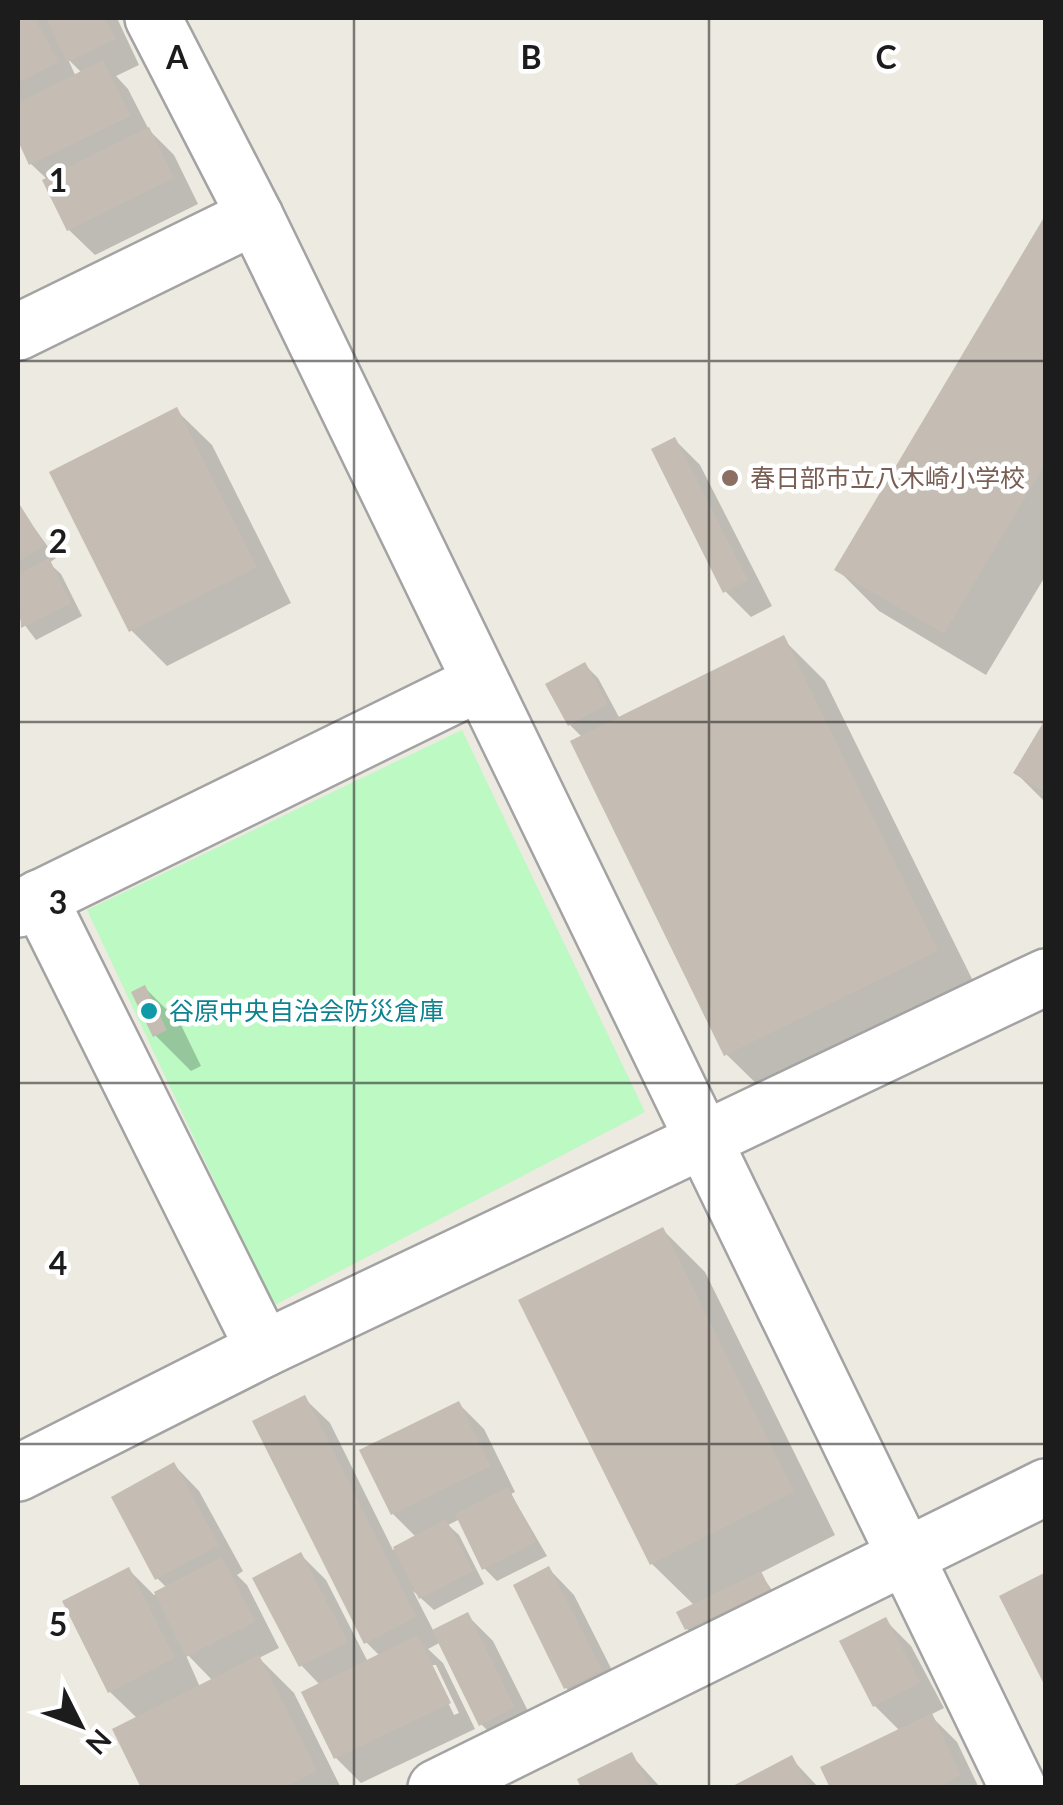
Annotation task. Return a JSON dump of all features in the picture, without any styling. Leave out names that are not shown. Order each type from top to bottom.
[{"type":"street","points":[[153,18],[255,216],[1018,1788]]},
{"type":"street","points":[[18,332],[255,216]]},
{"type":"street","points":[[264,1349],[28,904],[482,682]]},
{"type":"street","points":[[18,1473],[264,1349],[1046,976]]},
{"type":"street","points":[[436,1788],[1046,1486]]},
{"type":"green space","points":[[462,730],[645,1112],[273,1306],[87,910]]},
{"type":"building","points":[[18,18],[35,18],[58,62],[18,83]]},
{"type":"building","points":[[46,18],[105,18],[116,39],[67,62]]},
{"type":"building","points":[[103,60],[131,116],[29,165],[18,141],[18,103]]},
{"type":"building","points":[[149,127],[174,178],[67,231],[42,180]]},
{"type":"building","points":[[1046,214],[1046,463],[944,634],[834,570]]},
{"type":"building","points":[[177,407],[257,567],[129,632],[49,472]]},
{"type":"building","points":[[675,437],[748,580],[723,593],[651,449]]},
{"type":"building","points":[[18,507],[45,545],[18,562]]},
{"type":"building","points":[[49,558],[71,603],[21,628],[18,574]]},
{"type":"building","points":[[784,635],[938,951],[724,1056],[570,741]]},
{"type":"building","points":[[585,662],[608,704],[568,726],[545,684]]},
{"type":"building","points":[[1046,718],[1046,793],[1013,773]]},
{"type":"building","name":"谷原中央自治会防災倉庫","points":[[145,985],[167,1030],[153,1037],[131,992]]},
{"type":"building","points":[[663,1227],[794,1492],[650,1565],[518,1300]]},
{"type":"building","points":[[305,1395],[416,1617],[364,1644],[252,1421]]},
{"type":"building","points":[[459,1401],[491,1466],[391,1515],[359,1450]]},
{"type":"building","points":[[174,1462],[219,1545],[155,1580],[111,1497]]},
{"type":"building","points":[[508,1487],[536,1542],[482,1570],[455,1514]]},
{"type":"building","points":[[446,1519],[473,1571],[419,1599],[393,1547]]},
{"type":"building","points":[[301,1552],[348,1642],[299,1667],[252,1578]]},
{"type":"building","points":[[222,1557],[255,1622],[186,1657],[154,1592]]},
{"type":"building","points":[[549,1566],[602,1670],[564,1689],[513,1585]]},
{"type":"building","points":[[129,1567],[175,1658],[108,1693],[62,1601]]},
{"type":"building","points":[[761,1571],[770,1590],[685,1630],[676,1612]]},
{"type":"building","points":[[1046,1572],[1046,1688],[999,1596]]},
{"type":"building","points":[[468,1612],[515,1707],[479,1726],[432,1630]]},
{"type":"building","points":[[886,1617],[920,1682],[873,1707],[839,1641]]},
{"type":"building","points":[[418,1635],[451,1703],[334,1759],[301,1692]]},
{"type":"building","points":[[259,1655],[317,1771],[283,1788],[141,1788],[112,1729]]},
{"type":"building","points":[[932,1713],[961,1775],[936,1788],[830,1788],[820,1767]]},
{"type":"building","points":[[632,1752],[650,1788],[581,1788],[577,1779]]},
{"type":"building","points":[[792,1755],[809,1788],[729,1788]]},
{"type":"place","name":"春日部市立八木崎小学校","points":[[730,478]]},
{"type":"place","name":"谷原中央自治会防災倉庫","points":[[149,1011]]}]
